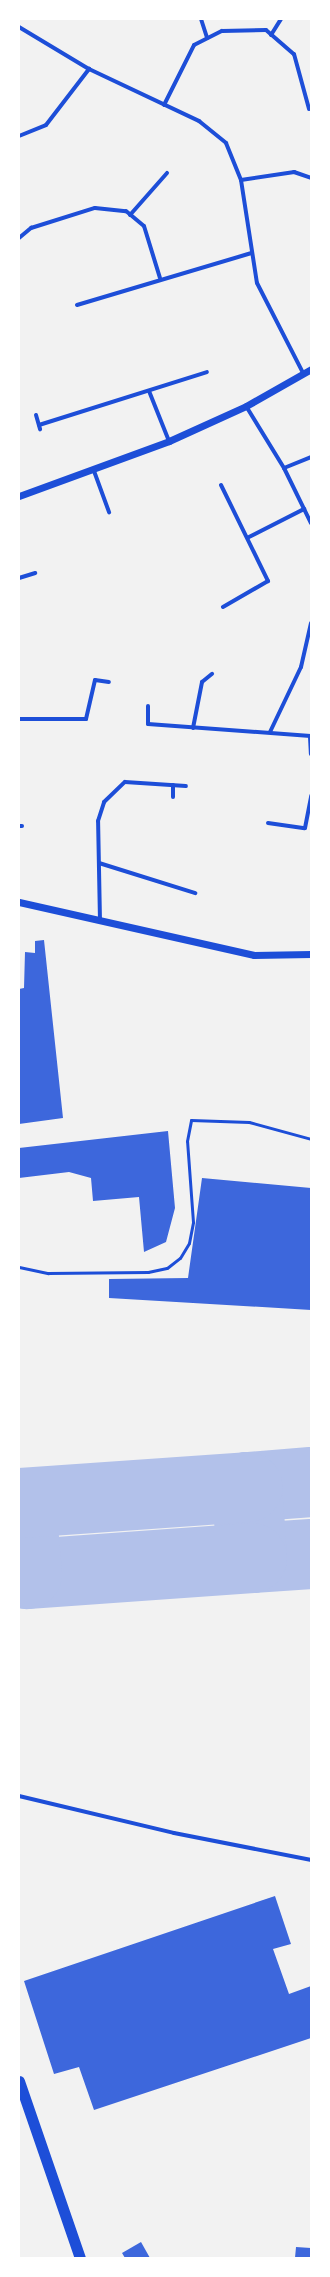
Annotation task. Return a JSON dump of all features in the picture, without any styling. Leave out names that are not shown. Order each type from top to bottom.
[{"type":"highway","points":[[19,2081],[80,2258]]},
{"type":"street","points":[[201,19],[207,38]]},
{"type":"street","points":[[271,35],[281,19]]},
{"type":"street","points":[[19,27],[89,69],[164,105],[215,133],[229,150],[241,180],[251,253],[266,305],[303,373]]},
{"type":"street","points":[[164,105],[194,45],[222,31],[266,30],[294,54],[309,109]]},
{"type":"street","points":[[19,136],[46,125],[89,69]]},
{"type":"street","points":[[241,180],[294,172],[311,178]]},
{"type":"street","points":[[130,215],[167,173]]},
{"type":"street","points":[[19,238],[31,228],[95,208],[130,215],[144,226],[160,278]]},
{"type":"street","points":[[77,305],[160,278],[251,253]]},
{"type":"street","points":[[19,496],[94,471],[169,441],[246,406],[311,369]]},
{"type":"street","points":[[36,415],[40,427],[207,372]]},
{"type":"street","points":[[149,391],[169,441]]},
{"type":"street","points":[[246,406],[284,468],[311,523]]},
{"type":"street","points":[[284,468],[311,458]]},
{"type":"street","points":[[94,471],[109,512]]},
{"type":"street","points":[[221,485],[249,536],[268,581],[223,607]]},
{"type":"street","points":[[249,536],[304,509]]},
{"type":"street","points":[[19,578],[35,573]]},
{"type":"street","points":[[270,732],[301,667],[309,644],[311,623]]},
{"type":"street","points":[[193,728],[202,682],[212,674]]},
{"type":"street","points":[[19,719],[86,719],[95,680],[109,682]]},
{"type":"street","points":[[148,706],[147,725],[270,732],[310,736],[311,754]]},
{"type":"street","points":[[100,921],[98,821],[104,802],[125,782],[186,786]]},
{"type":"street","points":[[173,785],[173,797]]},
{"type":"street","points":[[268,823],[305,828],[311,796]]},
{"type":"street","points":[[99,862],[195,893]]},
{"type":"street","points":[[19,902],[254,955],[311,954]]},
{"type":"street","points":[[19,1796],[174,1833],[311,1860]]},
{"type":"lane","points":[[19,1267],[48,1273],[148,1272],[167,1268],[180,1258],[189,1244],[193,1222],[186,1141],[191,1120],[249,1122],[311,1139]]},
{"type":"building","points":[[44,940],[63,1118],[19,1124],[19,989],[24,988],[25,952],[35,953],[35,941]]},
{"type":"building","points":[[168,1131],[175,1208],[166,1242],[144,1252],[139,1197],[93,1201],[91,1178],[69,1172],[19,1178],[19,1148]]},
{"type":"building","points":[[202,1178],[311,1188],[311,1310],[109,1298],[109,1279],[188,1278]]},
{"type":"building","points":[[275,1896],[291,1944],[273,1949],[289,1994],[311,1986],[311,2038],[94,2110],[79,2067],[54,2074],[24,1981]]},
{"type":"building","points":[[141,2242],[150,2258],[125,2258],[122,2253]]},
{"type":"building","points":[[296,2247],[311,2248],[311,2258],[295,2258]]},
{"type":"runway","points":[[311,1482],[247,1487],[252,1558],[311,1554]]},
{"type":"runway","points":[[247,1487],[252,1558],[27,1574],[21,1503],[247,1487]]}]
